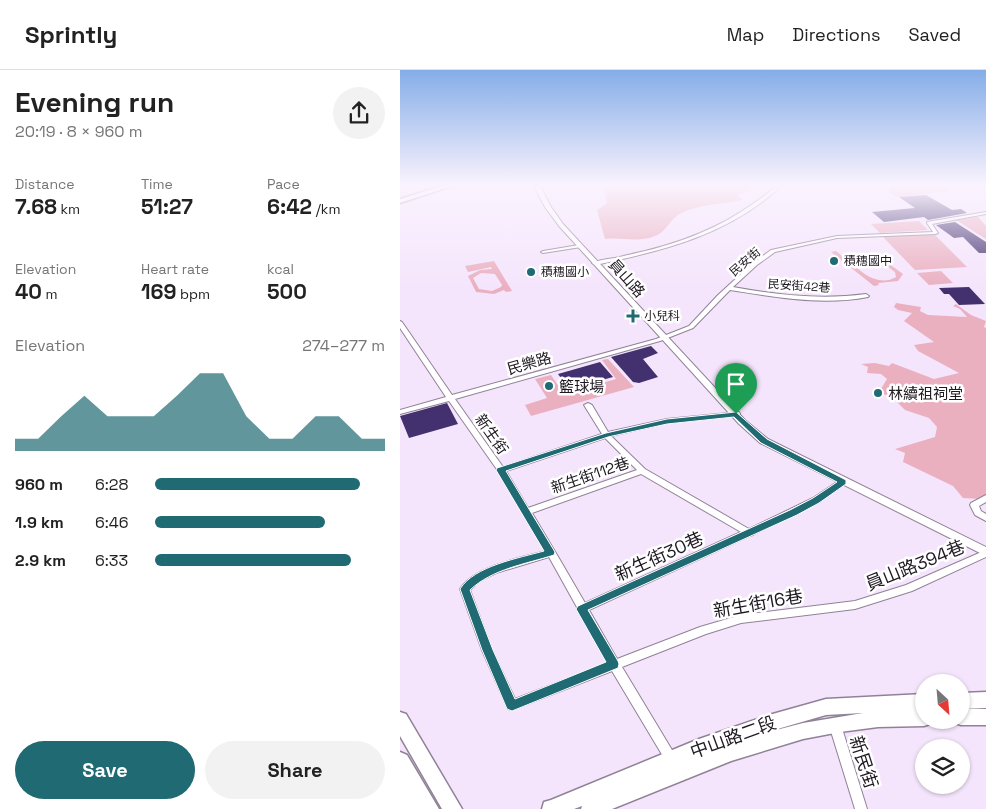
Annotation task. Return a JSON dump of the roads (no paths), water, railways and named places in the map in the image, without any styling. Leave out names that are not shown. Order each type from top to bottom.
[{"type":"highway","points":[[400,762],[428,809]]},
{"type":"highway","points":[[400,803],[403,809]]},
{"type":"main road","points":[[970,701],[986,700]]},
{"type":"main road","name":"中山路二段","points":[[590,809],[674,766],[769,723],[826,706],[915,702]]},
{"type":"main road","points":[[970,718],[986,717]]},
{"type":"main road","name":"中山路二段","points":[[551,809],[674,766],[774,738],[835,725],[878,719],[915,718]]},
{"type":"main road","points":[[400,720],[453,809]]},
{"type":"main road","points":[[400,784],[415,809]]},
{"type":"street","name":"員山路","points":[[556,218],[594,263],[664,338],[764,441],[986,553]]},
{"type":"street","points":[[594,263],[641,255],[685,242],[734,218]]},
{"type":"street","name":"民安街","points":[[664,338],[690,327],[755,264],[779,249],[837,237],[936,232],[929,224],[958,218]]},
{"type":"street","points":[[544,252],[579,246]]},
{"type":"street","name":"民安街42巷","points":[[730,288],[801,298],[846,299],[866,296]]},
{"type":"street","name":"新生街","points":[[400,323],[500,470],[526,512],[674,766]]},
{"type":"street","name":"民樂路","points":[[400,412],[664,338]]},
{"type":"street","name":"新生街112巷","points":[[526,512],[642,472],[606,435],[588,405]]},
{"type":"street","points":[[500,470],[606,435],[667,422],[736,414]]},
{"type":"street","points":[[642,472],[750,533]]},
{"type":"street","name":"新生街30巷","points":[[582,609],[750,533],[816,500],[843,482]]},
{"type":"street","points":[[986,498],[974,505],[978,513],[986,518]]},
{"type":"street","name":"新生街16巷","points":[[550,552],[493,570],[476,578],[465,589],[484,642],[512,706],[679,639],[741,619],[855,605]]},
{"type":"street","name":"員山路394巷","points":[[855,605],[910,588],[986,553]]},
{"type":"street","name":"新民街","points":[[835,725],[861,809]]},
{"type":"place","name":"積穗國中","points":[[834,261]]},
{"type":"place","name":"積穗國小","points":[[531,272]]},
{"type":"place","name":"小兒科","points":[[633,316]]},
{"type":"place","name":"籃球場","points":[[549,386]]},
{"type":"place","name":"林續祖祠堂","points":[[878,393]]}]
